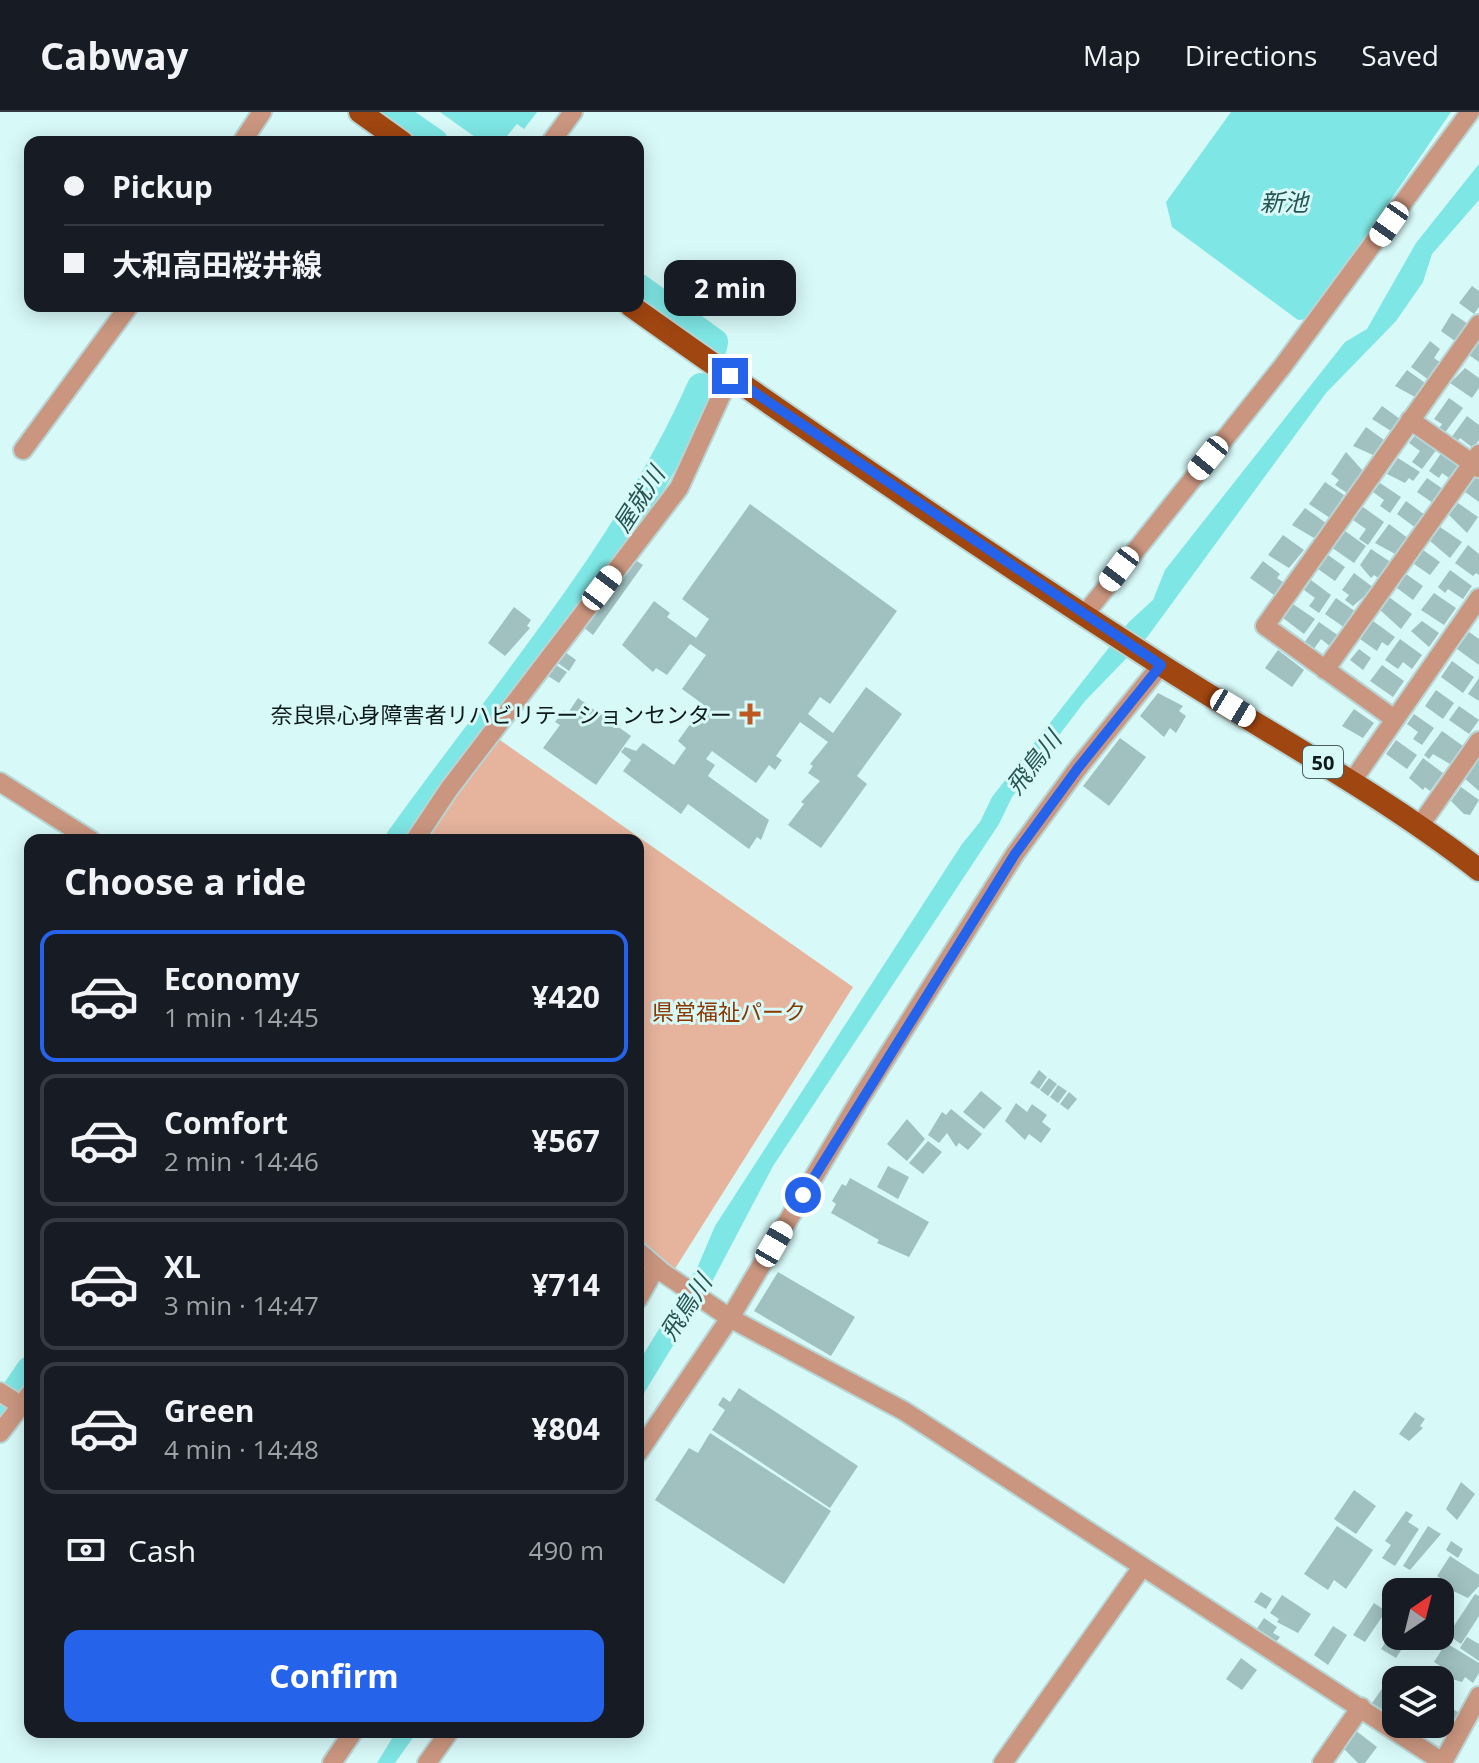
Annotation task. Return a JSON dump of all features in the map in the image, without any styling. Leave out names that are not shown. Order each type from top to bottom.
[{"type":"main road","points":[[360,112],[394,136]]},
{"type":"main road","name":"50","points":[[639,312],[1157,663],[1421,824],[1479,870]]},
{"type":"street","points":[[246,136],[262,112]]},
{"type":"street","points":[[555,136],[573,112]]},
{"type":"street","points":[[1090,616],[1282,367],[1470,112]]},
{"type":"street","points":[[23,450],[125,312]]},
{"type":"street","points":[[1393,718],[1265,626],[1479,324]]},
{"type":"street","points":[[419,834],[449,789],[679,488],[730,376]]},
{"type":"street","points":[[1325,670],[1477,462],[1410,420]]},
{"type":"street","points":[[1353,780],[1393,718],[1479,598]]},
{"type":"street","points":[[644,1444],[1015,854],[1157,663]]},
{"type":"street","points":[[1421,824],[1479,741]]},
{"type":"street","points":[[0,782],[82,834]]},
{"type":"street","points":[[644,1256],[726,1316],[904,1411],[1444,1762],[1479,1696]]},
{"type":"street","points":[[644,1291],[659,1270]]},
{"type":"street","points":[[0,1433],[16,1399]]},
{"type":"street","points":[[1003,1763],[1142,1567]]},
{"type":"street","points":[[1322,1763],[1361,1707]]},
{"type":"street","points":[[332,1763],[349,1738]]},
{"type":"street","points":[[427,1763],[445,1738]]},
{"type":"green space","name":"県営福祉パーク","points":[[497,738],[634,834],[430,834]]},
{"type":"green space","name":"県営福祉パーク","points":[[644,841],[853,987],[671,1275],[644,1244]]},
{"type":"water","points":[[440,112],[537,112],[524,129],[517,124],[507,136],[474,136]]},
{"type":"water","name":"新池","points":[[1231,112],[1451,112],[1309,319],[1298,320],[1172,227],[1166,202]]},
{"type":"water","name":"飛鳥川","points":[[1479,164],[1479,200],[1432,254],[1423,282],[1396,321],[1326,393],[1148,636],[1085,701],[1012,797],[999,824],[773,1166],[713,1280],[644,1393],[644,1353],[698,1266],[715,1226],[962,844],[980,822],[992,797],[1129,622],[1153,600],[1165,570],[1345,342],[1367,329],[1416,243]]},
{"type":"water","points":[[392,1738],[413,1738],[395,1763],[377,1763]]},
{"type":"building","points":[[1472,286],[1479,291],[1479,307],[1474,314],[1459,303]]},
{"type":"building","points":[[1452,313],[1468,324],[1455,341],[1441,331]]},
{"type":"building","points":[[1430,341],[1440,349],[1434,358],[1441,363],[1429,380],[1411,367]]},
{"type":"building","points":[[1479,341],[1479,362],[1469,355]]},
{"type":"building","points":[[1465,368],[1479,378],[1479,388],[1472,398],[1450,383]]},
{"type":"building","points":[[1407,370],[1425,383],[1415,397],[1395,386]]},
{"type":"building","points":[[1449,398],[1463,408],[1444,434],[1438,430],[1442,424],[1434,419]]},
{"type":"building","points":[[1382,406],[1400,419],[1391,431],[1372,419]]},
{"type":"building","points":[[1467,416],[1479,425],[1479,440],[1473,448],[1460,438],[1457,442],[1451,438]]},
{"type":"building","points":[[1366,427],[1384,440],[1373,455],[1353,446]]},
{"type":"building","points":[[1416,434],[1437,449],[1422,469],[1412,462],[1420,451],[1409,443]]},
{"type":"building","points":[[1346,452],[1363,471],[1347,493],[1335,485],[1339,480],[1331,474]]},
{"type":"building","points":[[1442,452],[1459,464],[1449,478],[1442,473],[1439,478],[1429,471]]},
{"type":"building","points":[[1398,458],[1420,472],[1413,481],[1409,478],[1405,483],[1387,474]]},
{"type":"building","points":[[1476,477],[1479,479],[1479,502],[1465,492]]},
{"type":"building","points":[[1427,478],[1443,489],[1433,503],[1417,492]]},
{"type":"building","points":[[1325,482],[1344,495],[1330,518],[1309,504]]},
{"type":"building","points":[[1380,483],[1401,497],[1390,513],[1380,506],[1384,500],[1373,492]]},
{"type":"building","points":[[1406,501],[1425,515],[1416,528],[1397,514]]},
{"type":"building","points":[[1458,503],[1478,517],[1467,533],[1449,515]]},
{"type":"building","points":[[750,504],[897,611],[830,704],[820,697],[808,714],[833,733],[866,687],[902,714],[857,776],[867,784],[821,848],[788,825],[804,804],[801,802],[820,781],[808,773],[813,766],[810,764],[828,742],[800,722],[776,756],[782,760],[775,770],[769,765],[756,783],[712,751],[706,759],[715,765],[708,776],[769,820],[761,840],[757,837],[749,849],[688,804],[681,814],[623,771],[631,760],[621,752],[625,747],[636,751],[643,743],[674,765],[686,748],[678,741],[704,705],[682,689],[706,655],[690,644],[667,675],[656,668],[653,672],[622,645],[654,601],[670,613],[667,617],[696,638],[709,619],[682,599]]},
{"type":"building","points":[[1363,507],[1384,522],[1368,545],[1359,539],[1366,529],[1353,520]]},
{"type":"building","points":[[1305,508],[1326,523],[1314,538],[1292,525]]},
{"type":"building","points":[[1389,524],[1409,539],[1397,555],[1375,543]]},
{"type":"building","points":[[1440,527],[1462,542],[1450,558],[1430,541]]},
{"type":"building","points":[[1345,531],[1366,546],[1354,563],[1331,547]]},
{"type":"building","points":[[1283,535],[1304,550],[1289,568],[1268,555]]},
{"type":"building","points":[[1468,545],[1479,554],[1479,575],[1476,573],[1473,576],[1455,563]]},
{"type":"building","points":[[1371,549],[1392,563],[1380,579],[1374,575],[1371,578],[1360,565]]},
{"type":"building","points":[[1423,550],[1440,562],[1430,575],[1414,564]]},
{"type":"building","points":[[1328,555],[1345,567],[1335,581],[1318,569]]},
{"type":"building","points":[[632,558],[643,565],[593,635],[583,627]]},
{"type":"building","points":[[1263,561],[1280,574],[1277,578],[1283,582],[1274,595],[1250,578]]},
{"type":"building","points":[[1450,570],[1472,586],[1463,599],[1448,589],[1445,593],[1438,587]]},
{"type":"building","points":[[1354,573],[1374,588],[1353,606],[1345,600],[1349,595],[1342,590]]},
{"type":"building","points":[[1406,574],[1423,586],[1413,600],[1397,588]]},
{"type":"building","points":[[1311,580],[1331,595],[1319,613],[1309,606],[1315,598],[1304,590]]},
{"type":"building","points":[[1434,593],[1456,608],[1444,625],[1421,610]]},
{"type":"building","points":[[1389,597],[1412,614],[1401,629],[1380,610]]},
{"type":"building","points":[[1336,598],[1356,612],[1345,628],[1325,614]]},
{"type":"building","points":[[1293,604],[1315,619],[1304,634],[1283,618]]},
{"type":"building","points":[[514,607],[531,620],[527,626],[530,628],[505,656],[488,643]]},
{"type":"building","points":[[1373,621],[1395,637],[1388,646],[1382,642],[1377,651],[1360,639]]},
{"type":"building","points":[[1422,621],[1439,633],[1429,647],[1411,631]]},
{"type":"building","points":[[1319,622],[1339,636],[1331,647],[1321,639],[1313,650],[1304,643]]},
{"type":"building","points":[[1469,632],[1479,639],[1479,665],[1457,649]]},
{"type":"building","points":[[1400,639],[1422,655],[1412,669],[1403,662],[1398,669],[1385,660]]},
{"type":"building","points":[[1359,649],[1371,658],[1363,670],[1350,660]]},
{"type":"building","points":[[1278,650],[1304,670],[1292,687],[1265,668]]},
{"type":"building","points":[[565,652],[576,660],[569,671],[558,663]]},
{"type":"building","points":[[1452,661],[1474,677],[1463,693],[1441,677]]},
{"type":"building","points":[[556,665],[567,672],[559,683],[548,676]]},
{"type":"building","points":[[1382,665],[1404,681],[1393,697],[1370,681]]},
{"type":"building","points":[[1479,678],[1479,701],[1468,694]]},
{"type":"building","points":[[1436,690],[1454,703],[1443,719],[1425,706]]},
{"type":"building","points":[[1158,693],[1183,706],[1179,711],[1186,716],[1176,733],[1170,728],[1164,737],[1140,716]]},
{"type":"building","points":[[578,698],[631,736],[596,785],[543,748],[560,725],[555,722],[564,710],[568,713]]},
{"type":"building","points":[[1459,706],[1479,720],[1469,734],[1449,720]]},
{"type":"building","points":[[1354,709],[1374,723],[1363,738],[1342,726]]},
{"type":"building","points":[[1414,714],[1434,728],[1422,745],[1413,739],[1418,732],[1407,724]]},
{"type":"building","points":[[1442,731],[1463,746],[1450,764],[1433,754],[1429,759],[1424,755]]},
{"type":"building","points":[[1120,738],[1146,757],[1109,806],[1083,786]]},
{"type":"building","points":[[1396,740],[1417,755],[1407,769],[1386,754]]},
{"type":"building","points":[[1479,755],[1479,791],[1463,777]]},
{"type":"building","points":[[1423,758],[1443,773],[1430,791],[1425,787],[1423,790],[1409,778]]},
{"type":"building","points":[[1461,787],[1479,800],[1470,815],[1464,814],[1451,801]]},
{"type":"building","points":[[1039,1070],[1047,1077],[1039,1089],[1030,1083]]},
{"type":"building","points":[[1049,1078],[1057,1084],[1048,1096],[1040,1090]]},
{"type":"building","points":[[1058,1085],[1067,1091],[1058,1103],[1050,1097]]},
{"type":"building","points":[[981,1091],[1002,1108],[984,1129],[963,1112]]},
{"type":"building","points":[[1069,1092],[1077,1099],[1068,1110],[1060,1104]]},
{"type":"building","points":[[1016,1103],[1027,1112],[1032,1104],[1047,1115],[1042,1122],[1051,1129],[1041,1143],[1029,1134],[1025,1140],[1005,1121]]},
{"type":"building","points":[[951,1109],[982,1134],[968,1150],[959,1143],[956,1147],[947,1133],[939,1143],[928,1135],[942,1112],[946,1115]]},
{"type":"building","points":[[907,1119],[925,1139],[907,1161],[887,1144]]},
{"type":"building","points":[[928,1141],[942,1152],[923,1174],[909,1163]]},
{"type":"building","points":[[888,1166],[909,1177],[898,1199],[877,1187]]},
{"type":"building","points":[[850,1178],[929,1222],[909,1257],[877,1243],[879,1240],[831,1213],[836,1204],[832,1201],[842,1184],[846,1186]]},
{"type":"building","points":[[778,1272],[855,1317],[831,1356],[754,1311]]},
{"type":"building","points":[[739,1388],[858,1466],[830,1508],[712,1430],[725,1410],[718,1405],[723,1397],[730,1402]]},
{"type":"building","points":[[1415,1412],[1425,1419],[1420,1426],[1423,1428],[1409,1441],[1399,1434]]},
{"type":"building","points":[[710,1433],[831,1511],[784,1584],[655,1500],[689,1448],[698,1453]]},
{"type":"building","points":[[1461,1482],[1475,1494],[1457,1520],[1446,1509]]},
{"type":"building","points":[[1354,1490],[1376,1506],[1356,1534],[1334,1519]]},
{"type":"building","points":[[1406,1511],[1413,1515],[1408,1522],[1419,1529],[1395,1566],[1382,1558],[1391,1545],[1385,1541]]},
{"type":"building","points":[[1337,1526],[1373,1550],[1346,1589],[1334,1580],[1328,1590],[1304,1574]]},
{"type":"building","points":[[1428,1526],[1441,1534],[1410,1570],[1403,1566]]},
{"type":"building","points":[[1451,1541],[1463,1549],[1458,1558],[1446,1550]]},
{"type":"building","points":[[1450,1556],[1479,1575],[1479,1586],[1468,1598],[1454,1591],[1454,1578],[1437,1576]]},
{"type":"building","points":[[1261,1592],[1272,1599],[1266,1609],[1254,1602]]},
{"type":"building","points":[[1475,1594],[1479,1596],[1479,1616],[1461,1644],[1454,1639],[1454,1626]]},
{"type":"building","points":[[1282,1595],[1311,1614],[1298,1633],[1277,1622],[1279,1619],[1270,1613]]},
{"type":"building","points":[[1374,1603],[1382,1608],[1382,1617],[1365,1642],[1353,1635]]},
{"type":"building","points":[[1264,1618],[1277,1627],[1273,1633],[1280,1637],[1276,1642],[1256,1630]]},
{"type":"building","points":[[1333,1626],[1347,1635],[1328,1665],[1314,1655]]},
{"type":"building","points":[[1467,1637],[1479,1644],[1479,1661],[1460,1648]]},
{"type":"building","points":[[1454,1648],[1479,1663],[1479,1673],[1473,1683],[1465,1677],[1462,1682],[1454,1680],[1454,1666],[1440,1666],[1434,1662],[1442,1650]]},
{"type":"building","points":[[1383,1650],[1401,1650],[1396,1658]]},
{"type":"building","points":[[1241,1658],[1257,1670],[1242,1690],[1226,1679]]},
{"type":"building","points":[[1382,1689],[1382,1709],[1372,1703]]},
{"type":"building","points":[[1454,1710],[1461,1714],[1454,1724]]},
{"type":"building","points":[[1355,1730],[1377,1747],[1365,1763],[1358,1763],[1342,1747]]},
{"type":"waterway","name":"屋就川","points":[[391,112],[425,136]]},
{"type":"waterway","name":"屋就川","points":[[644,291],[714,342],[713,347]]},
{"type":"waterway","name":"屋就川","points":[[403,834],[601,564],[672,447],[701,387]]},
{"type":"waterway","name":"屋就川","points":[[0,1414],[24,1379]]},
{"type":"place","name":"奈良県心身障害者リハビリテーションセンター","points":[[750,714]]},
{"type":"route","points":[[730,376],[913,502],[1161,665],[1124,708],[1015,854],[803,1195]]}]
